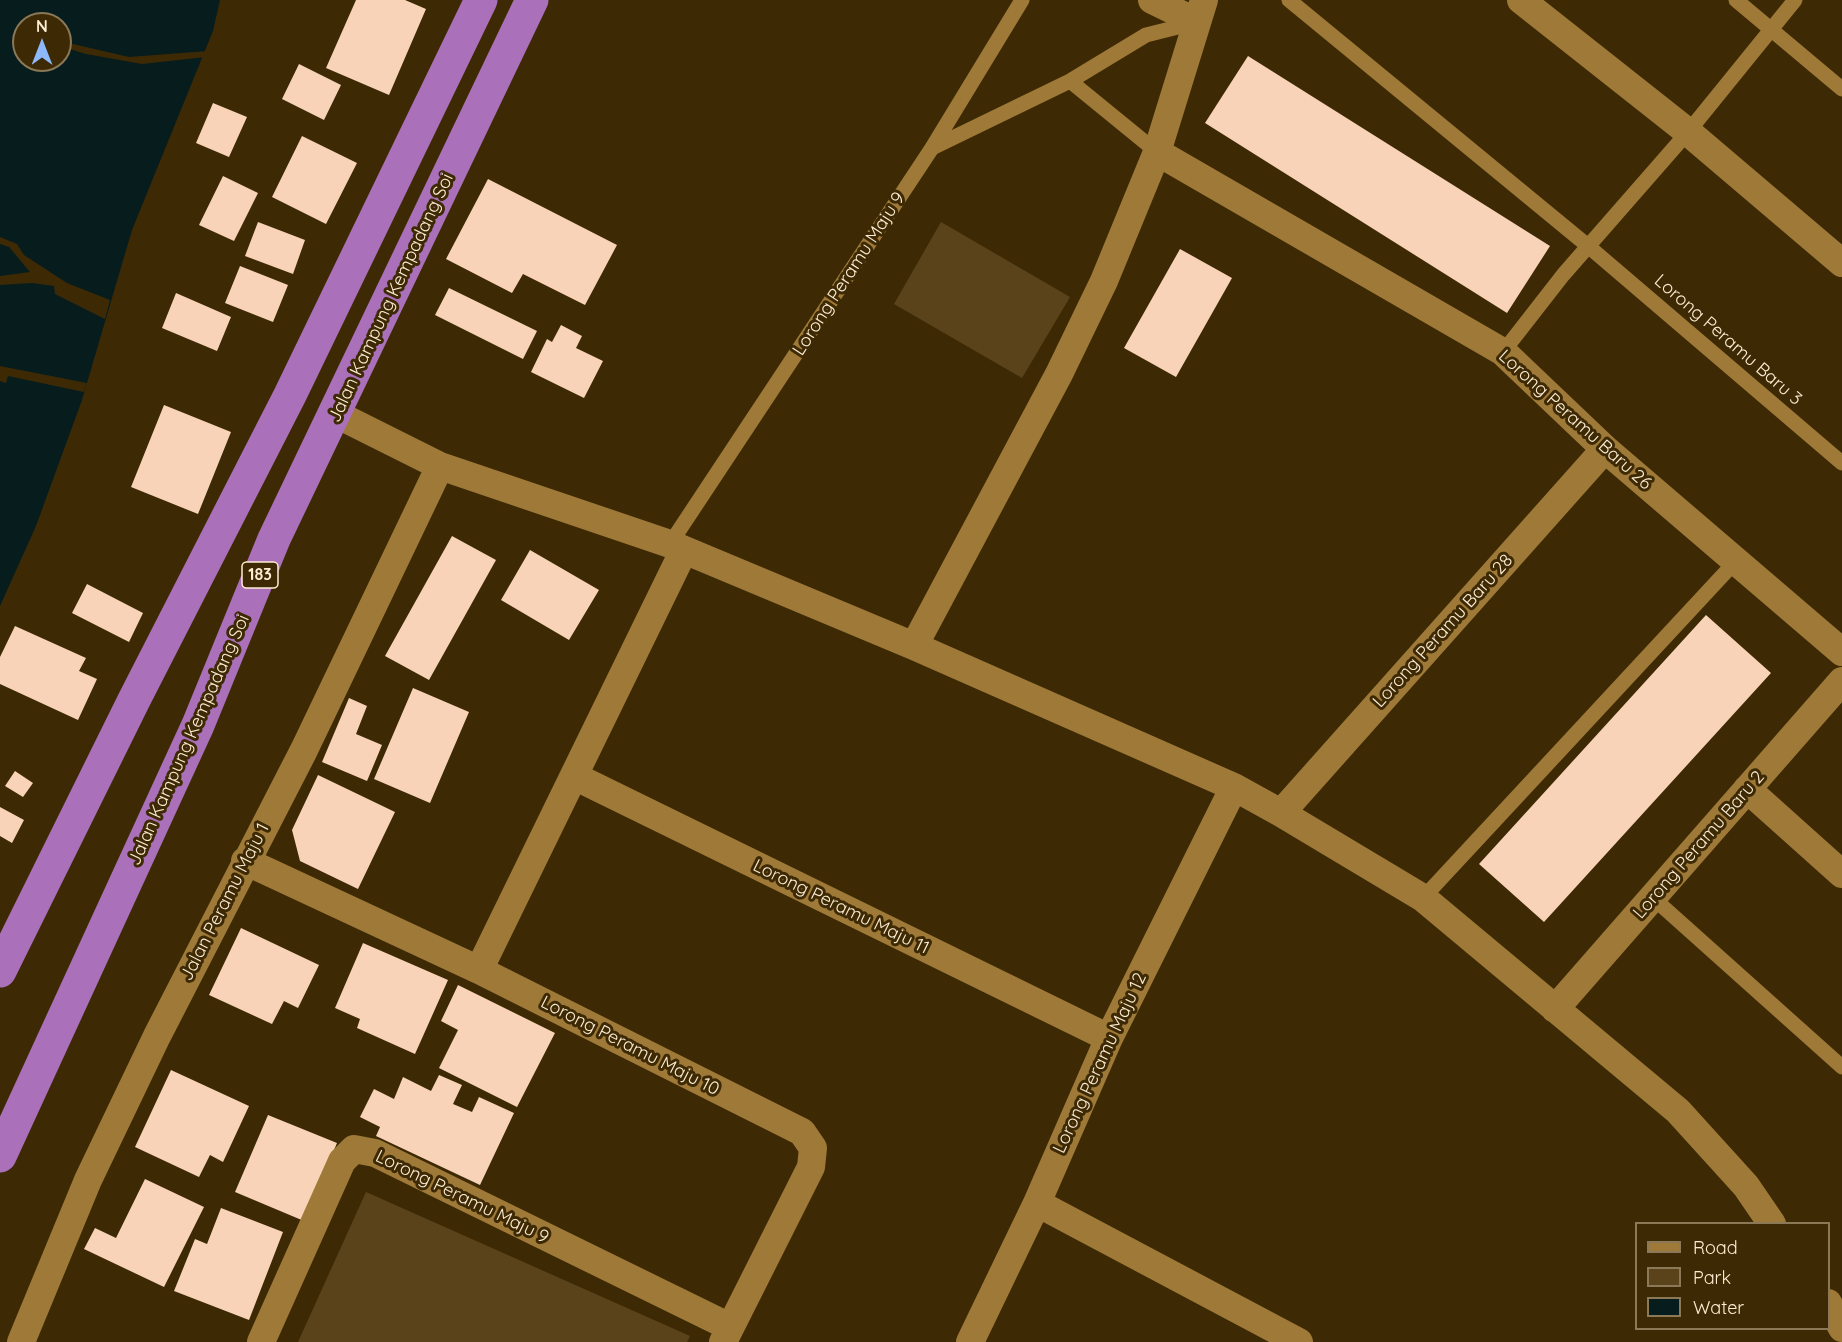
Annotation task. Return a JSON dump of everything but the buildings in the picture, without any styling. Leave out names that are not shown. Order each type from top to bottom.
[{"type":"highway","points":[[0,970],[134,700],[290,395],[481,0]]},
{"type":"highway","name":"Jalan Kampung Kempadang Soi","points":[[4,1143],[198,725],[274,539],[336,414],[532,0]]},
{"type":"street","points":[[914,646],[1059,374],[1104,281],[1157,152],[1201,11],[1152,0]]},
{"type":"street","points":[[1521,0],[1688,132],[1842,263]]},
{"type":"street","name":"Lorong Peramu Baru 26","points":[[1157,152],[1503,352],[1605,449],[1842,652]]},
{"type":"street","points":[[336,414],[440,466],[677,547],[914,646],[1234,787],[1281,813],[1423,898],[1678,1111],[1746,1186],[1771,1222]]},
{"type":"street","name":"Lorong Peramu Baru 28","points":[[1281,813],[1605,449]]},
{"type":"street","name":"Jalan Peramu Maju 1","points":[[21,1342],[93,1170],[162,1025],[304,750],[440,466]]},
{"type":"street","points":[[479,970],[574,776],[677,547]]},
{"type":"street","name":"Lorong Peramu Baru 2","points":[[1555,1009],[1842,681]]},
{"type":"street","name":"Lorong Peramu Maju 11","points":[[574,776],[1109,1038]]},
{"type":"street","name":"Lorong Peramu Maju 12","points":[[970,1342],[1037,1203],[1109,1038],[1234,787]]},
{"type":"street","points":[[1747,789],[1842,874]]},
{"type":"street","name":"Lorong Peramu Maju 10","points":[[246,861],[479,970],[802,1132],[813,1148],[811,1167],[726,1335]]},
{"type":"street","name":"Lorong Peramu Maju 9","points":[[261,1342],[342,1161],[354,1149],[375,1153],[726,1335]]},
{"type":"street","points":[[1037,1203],[1299,1342]]},
{"type":"street","points":[[1830,1307],[1842,1328]]},
{"type":"lane","name":"Lorong Peramu Maju 9","points":[[677,547],[932,148],[1022,0]]},
{"type":"lane","name":"Lorong Peramu Baru 3","points":[[1289,0],[1588,246],[1842,464]]},
{"type":"lane","points":[[1736,0],[1842,89]]},
{"type":"lane","points":[[1503,352],[1588,246],[1688,132],[1795,0]]},
{"type":"lane","points":[[932,148],[1070,81],[1146,35],[1201,11]]},
{"type":"lane","points":[[1070,81],[1157,152]]},
{"type":"lane","points":[[1423,898],[1736,561]]},
{"type":"lane","points":[[1653,897],[1842,1068]]},
{"type":"green space","points":[[941,222],[1070,297],[1022,378],[894,304]]},
{"type":"green space","points":[[366,1192],[690,1336],[687,1342],[298,1342]]},
{"type":"water","points":[[0,0],[220,0],[213,31],[132,230],[82,400],[36,526],[0,606]]},
{"type":"pier","points":[[72,44],[129,57],[208,51],[206,57],[142,64],[72,50]]},
{"type":"pier","points":[[0,237],[17,244],[24,255],[67,283],[110,300],[105,319],[55,294],[54,286],[32,283],[0,285],[0,276],[30,272],[9,247],[0,244]]},
{"type":"pier","points":[[0,366],[87,383],[84,392],[8,376],[6,383],[0,381]]}]
